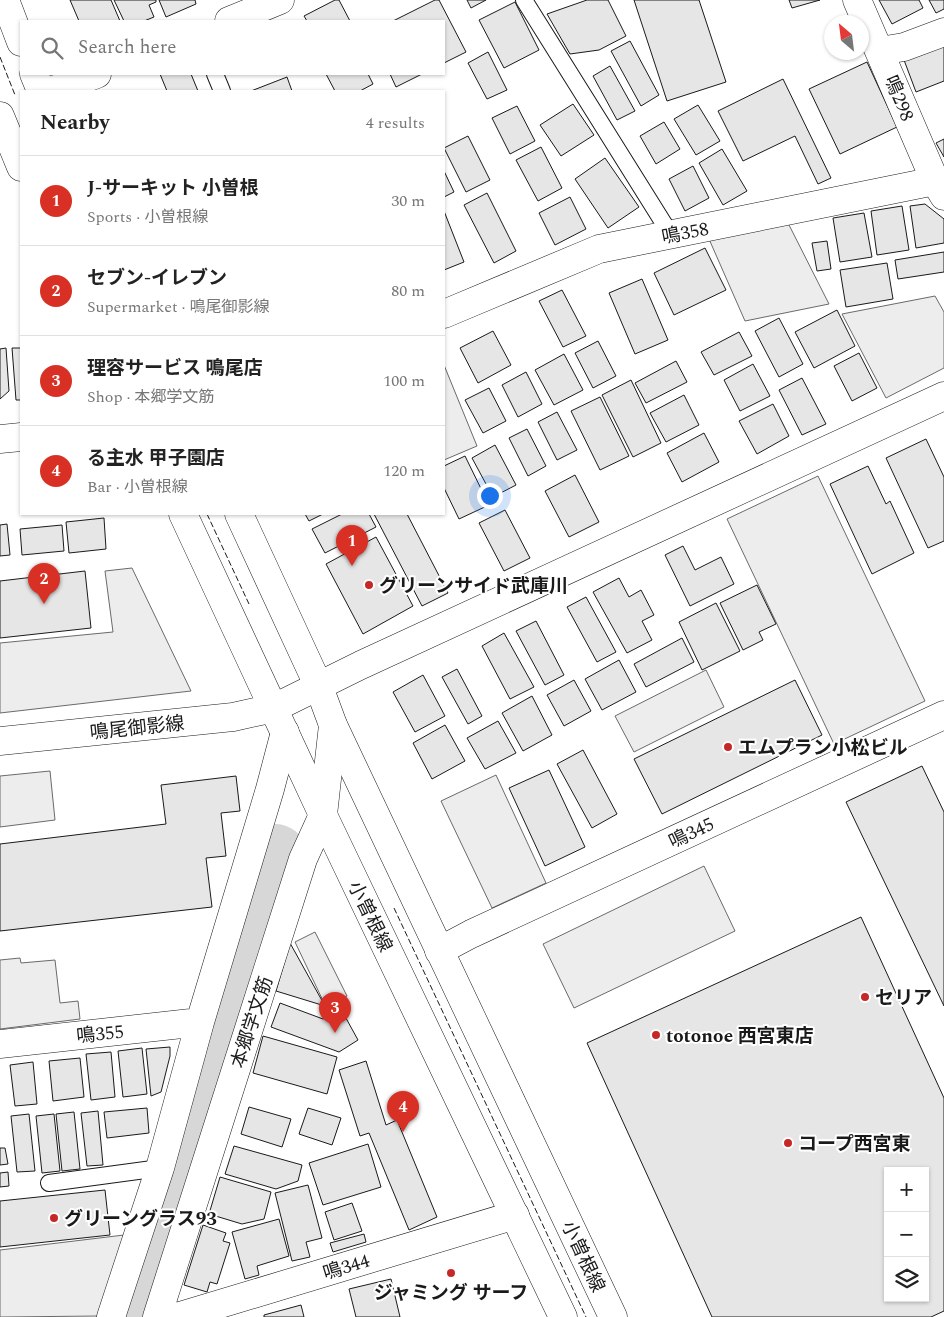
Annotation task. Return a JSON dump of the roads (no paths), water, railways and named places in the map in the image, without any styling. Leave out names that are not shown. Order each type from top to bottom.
[{"type":"street","points":[[5,0],[20,39]]},
{"type":"street","points":[[231,20],[280,0]]},
{"type":"street","name":"鳴298","points":[[858,0],[939,189]]},
{"type":"street","points":[[880,51],[904,47],[944,32]]},
{"type":"street","points":[[34,75],[41,90]]},
{"type":"street","points":[[54,90],[94,75]]},
{"type":"street","points":[[0,116],[12,158]]},
{"type":"street","name":"鳴358","points":[[445,314],[599,250],[671,235],[939,189]]},
{"type":"street","name":"鳴尾御影線","points":[[0,741],[233,717],[279,720],[319,687],[361,665],[944,396]]},
{"type":"street","points":[[0,439],[20,437]]},
{"type":"street","name":"小曽根線","points":[[183,515],[323,815],[562,1317]]},
{"type":"street","name":"小曽根線","points":[[239,515],[319,687],[333,725],[613,1317]]},
{"type":"street","name":"鳴345","points":[[439,951],[480,930],[944,715]]},
{"type":"street","points":[[111,1317],[160,1168],[200,1022],[270,789],[279,720]]},
{"type":"street","name":"本郷学文筋","points":[[156,1317],[304,859],[323,815],[333,725]]},
{"type":"street","name":"鳴355","points":[[0,1044],[200,1022]]},
{"type":"street","name":"鳴344","points":[[177,1317],[515,1215]]},
{"type":"lane","points":[[524,0],[671,235]]},
{"type":"lane","points":[[215,75],[222,90]]},
{"type":"lane","points":[[49,1183],[160,1168]]},
{"type":"waterway","points":[[134,1317],[275,857]]},
{"type":"place","name":"J-サーキット 小曽根","points":[[352,566]]},
{"type":"place","name":"グリーンサイド武庫川","points":[[369,585]]},
{"type":"place","name":"セブン-イレブン","points":[[44,604]]},
{"type":"place","name":"エムプラン小松ビル","points":[[728,747]]},
{"type":"place","name":"セリア","points":[[865,997]]},
{"type":"place","name":"理容サービス 鳴尾店","points":[[335,1033]]},
{"type":"place","name":"totonoe 西宮東店","points":[[656,1035]]},
{"type":"place","name":"る主水 甲子園店","points":[[403,1132]]},
{"type":"place","name":"コープ西宮東","points":[[788,1143]]},
{"type":"place","name":"グリーングラス93","points":[[54,1218]]},
{"type":"place","name":"ジャミング サーフ","points":[[451,1273]]}]
